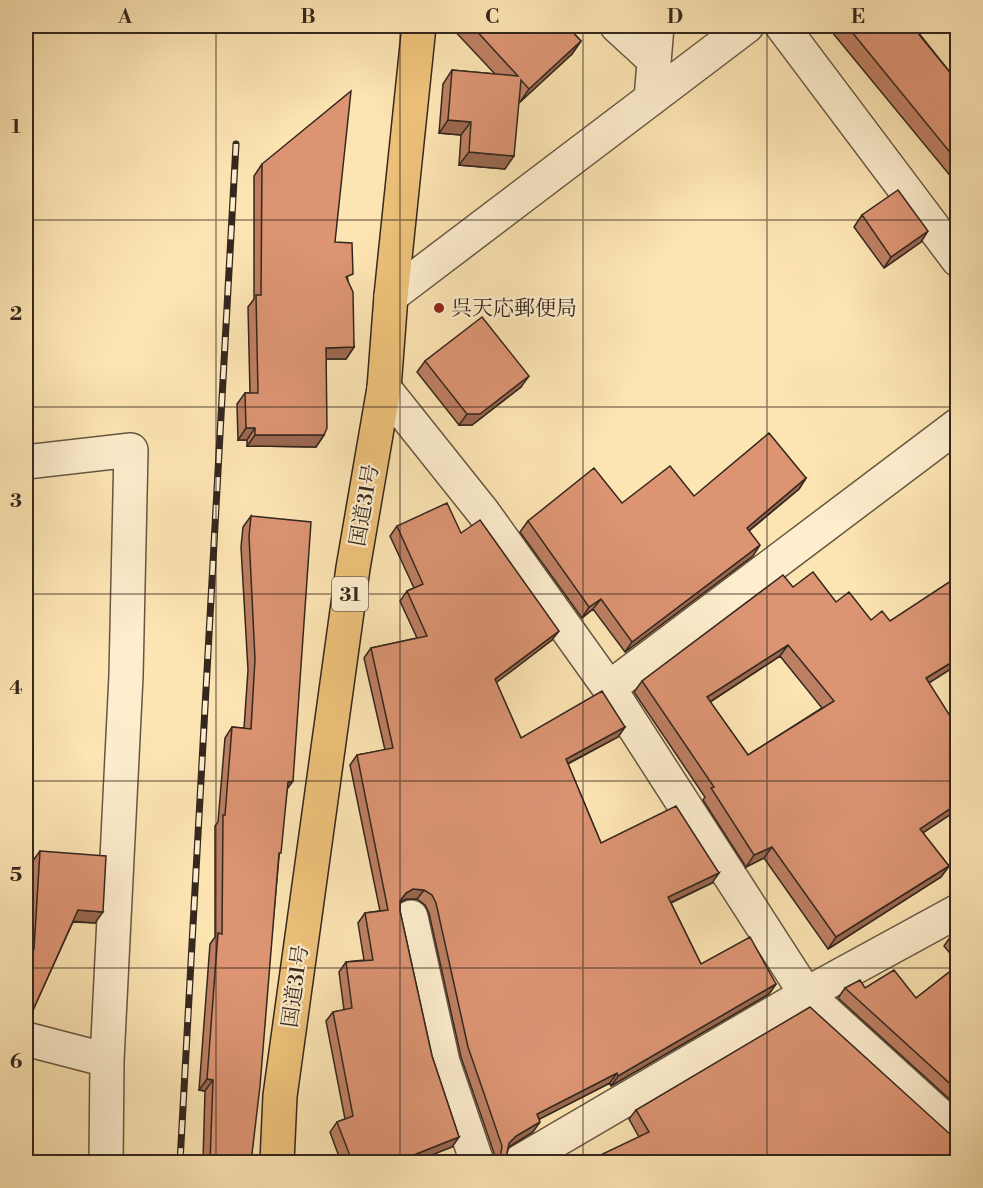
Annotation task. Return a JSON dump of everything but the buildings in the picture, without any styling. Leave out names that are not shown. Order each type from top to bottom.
[{"type":"highway","name":"国道31号","points":[[277,1162],[280,1096],[353,568],[384,388],[391,296],[419,26]]},
{"type":"street","points":[[617,26],[654,60]]},
{"type":"street","points":[[651,99],[657,26]]},
{"type":"street","points":[[391,296],[747,26]]},
{"type":"street","points":[[782,26],[957,260]]},
{"type":"street","points":[[384,388],[483,512],[609,688],[806,994],[957,1132]]},
{"type":"street","points":[[609,688],[957,425]]},
{"type":"street","points":[[26,462],[130,450],[126,676],[107,1060],[106,1162]]},
{"type":"street","points":[[519,1162],[806,994],[957,911]]},
{"type":"street","points":[[411,917],[443,1062],[477,1162]]},
{"type":"street","points":[[26,1039],[107,1060]]},
{"type":"railway","points":[[180,1162],[236,144]]},
{"type":"place","name":"呉天応郵便局","points":[[439,308]]}]
